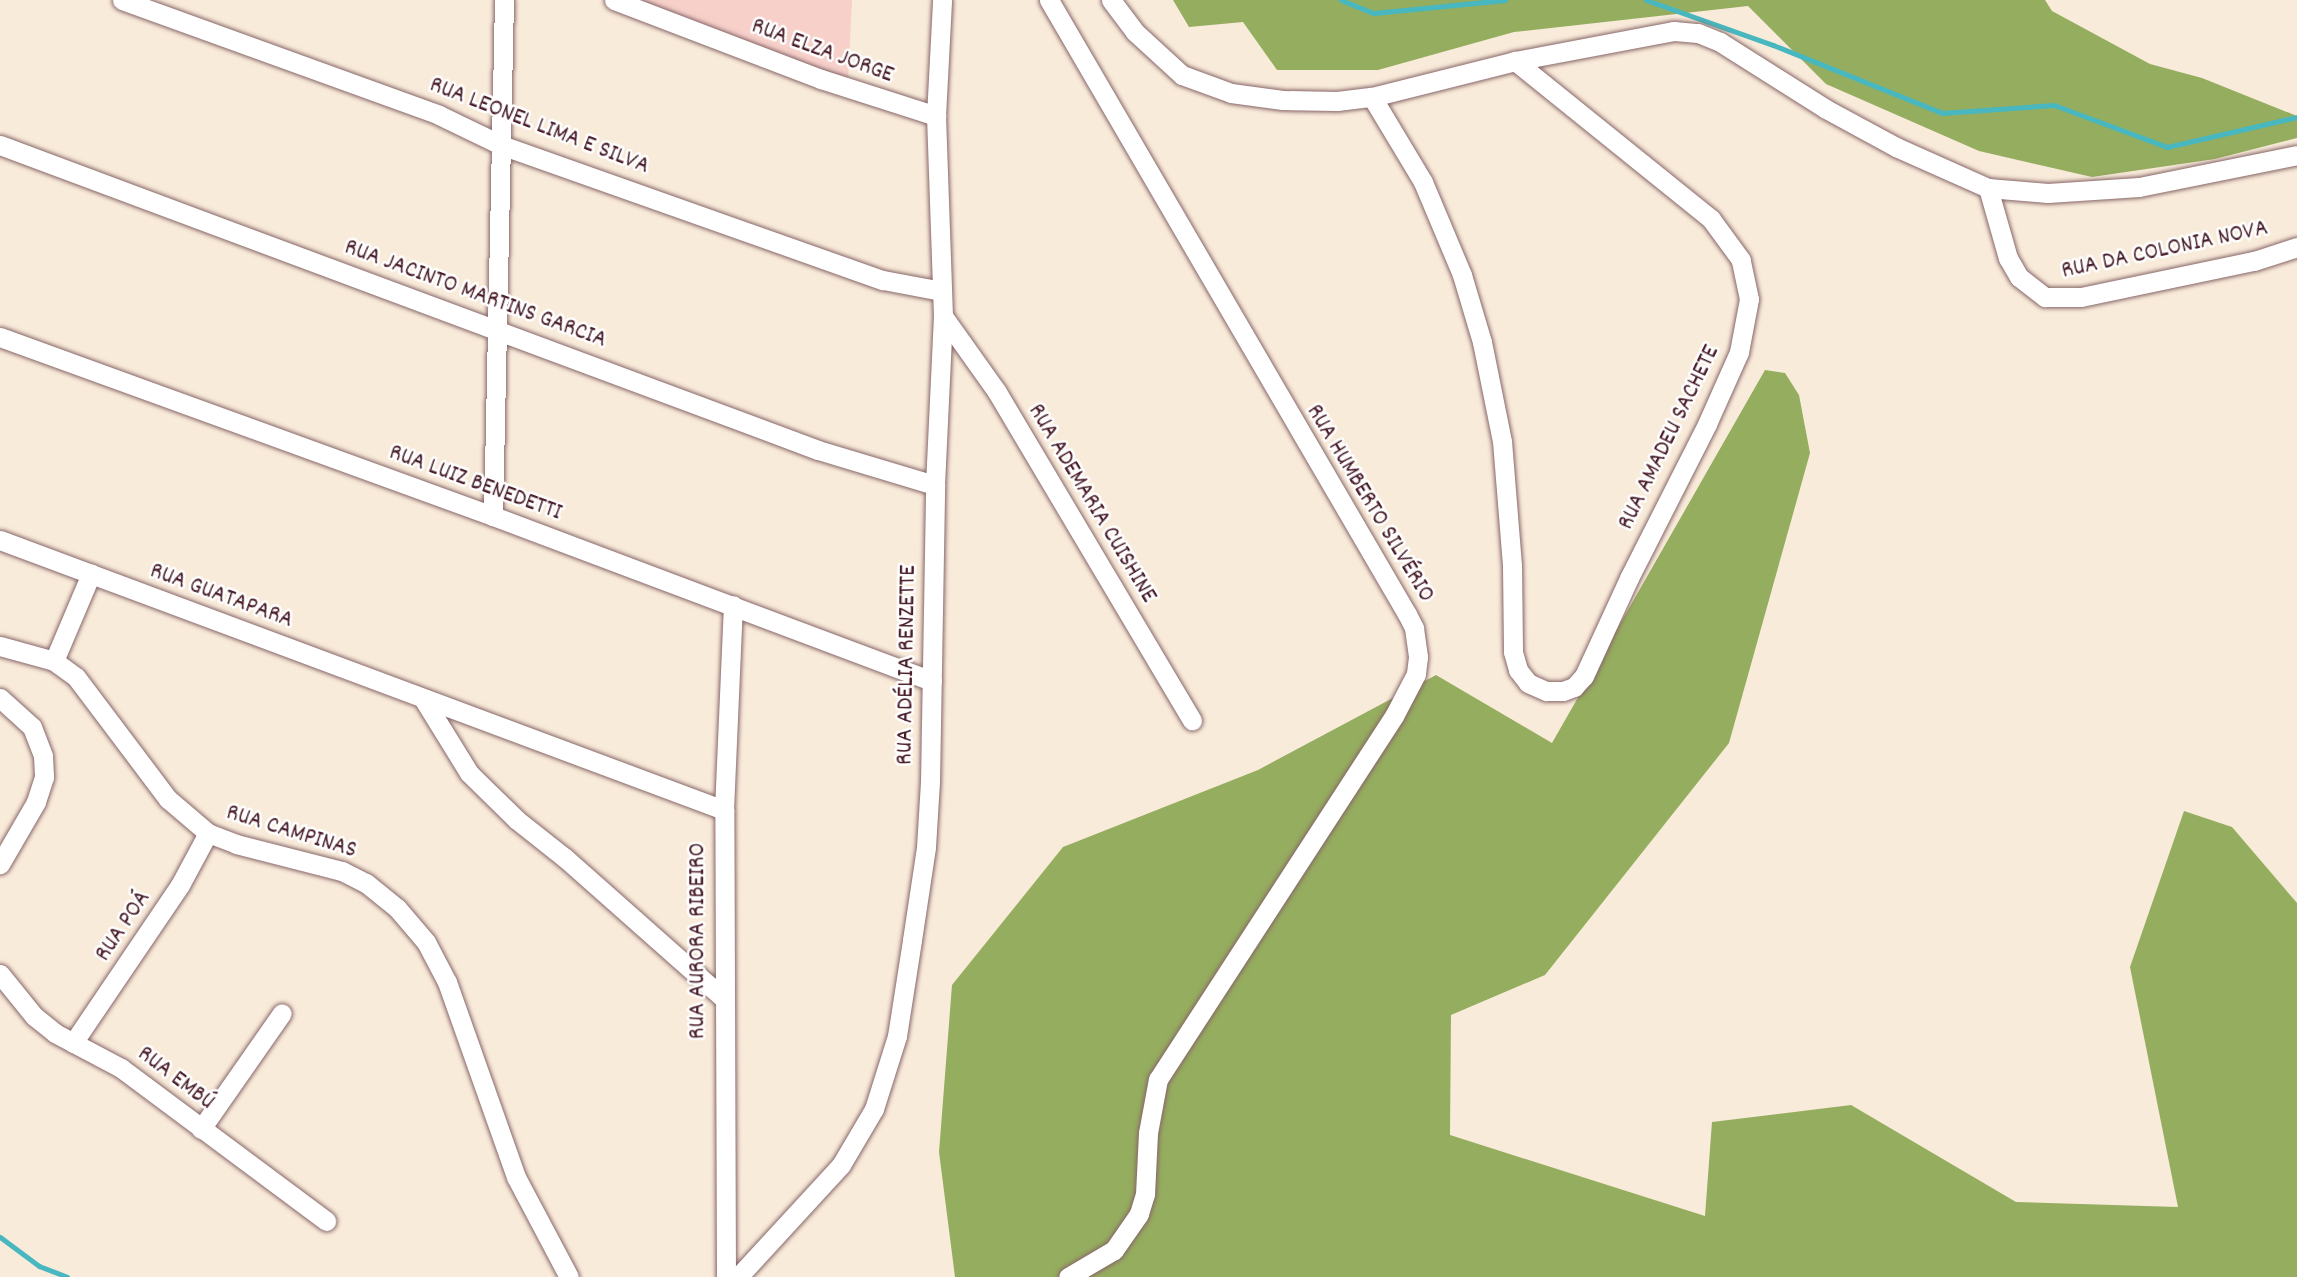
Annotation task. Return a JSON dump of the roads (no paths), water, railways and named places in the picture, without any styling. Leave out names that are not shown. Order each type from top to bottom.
[{"type":"street","name":"RUA LEONEL LIMA E SILVA","points":[[122,0],[439,116],[501,145],[883,280],[941,291]]},
{"type":"street","points":[[493,516],[495,328],[505,0]]},
{"type":"street","name":"RUA ELZA JORGE","points":[[614,0],[821,79],[936,116]]},
{"type":"street","name":"RUA ADÉLIA RENZETTE","points":[[738,1277],[841,1165],[874,1109],[897,1036],[926,847],[935,485],[943,316],[936,116],[942,0]]},
{"type":"street","name":"RUA HUMBERTO SILVÉRIO","points":[[1049,0],[1407,614],[1414,628],[1418,657],[1416,674],[1394,716],[1158,1079],[1148,1133],[1145,1194],[1139,1214],[1114,1250],[1068,1277]]},
{"type":"street","points":[[1111,0],[1135,32],[1182,75],[1231,93],[1283,100],[1337,101],[1372,97],[1515,61],[1674,31],[1698,33],[1720,42],[1837,116],[1907,153],[1988,188],[2048,193],[2139,187],[2297,155]]},
{"type":"street","name":"RUA AMADEU SACHETE","points":[[1372,97],[1423,182],[1462,275],[1482,342],[1502,441],[1512,566],[1513,652],[1517,670],[1528,683],[1546,691],[1563,691],[1574,687],[1584,676],[1739,352],[1749,299],[1741,260],[1711,219],[1515,61]]},
{"type":"street","name":"RUA JACINTO MARTINS GARCIA","points":[[0,145],[818,450],[935,485]]},
{"type":"street","name":"RUA DA COLONIA NOVA","points":[[1988,188],[2008,258],[2019,277],[2045,297],[2060,299],[2094,294],[2254,261],[2297,247]]},
{"type":"street","name":"RUA ADEMARIA CUISHINE","points":[[943,316],[997,392],[1192,721]]},
{"type":"street","name":"RUA LUIZ BENEDETTI","points":[[0,337],[493,516],[932,681]]},
{"type":"street","name":"RUA GUATAPARA","points":[[0,540],[724,810]]},
{"type":"street","points":[[54,661],[91,574]]},
{"type":"street","name":"RUA AURORA RIBEIRO","points":[[726,1277],[724,810],[733,605]]},
{"type":"street","name":"RUA CAMPINAS","points":[[0,646],[54,661],[76,677],[137,762],[168,799],[208,833],[236,844],[342,871],[366,883],[397,908],[426,942],[447,982],[516,1177],[569,1277]]},
{"type":"street","points":[[0,698],[32,727],[43,756],[44,777],[36,802],[0,864]]},
{"type":"street","points":[[424,700],[470,773],[517,820],[607,894],[723,998]]},
{"type":"street","name":"RUA POÁ","points":[[73,1043],[180,885],[208,833]]},
{"type":"street","name":"RUA EMBÚ","points":[[0,974],[34,1016],[73,1043],[121,1068],[326,1221]]},
{"type":"street","points":[[201,1129],[282,1013]]},
{"type":"waterway","points":[[1341,0],[1374,13],[1505,0]]},
{"type":"waterway","points":[[1646,0],[1773,45],[1942,113],[2054,105],[2167,147],[2297,117]]},
{"type":"waterway","points":[[0,1237],[39,1266],[67,1277]]}]
